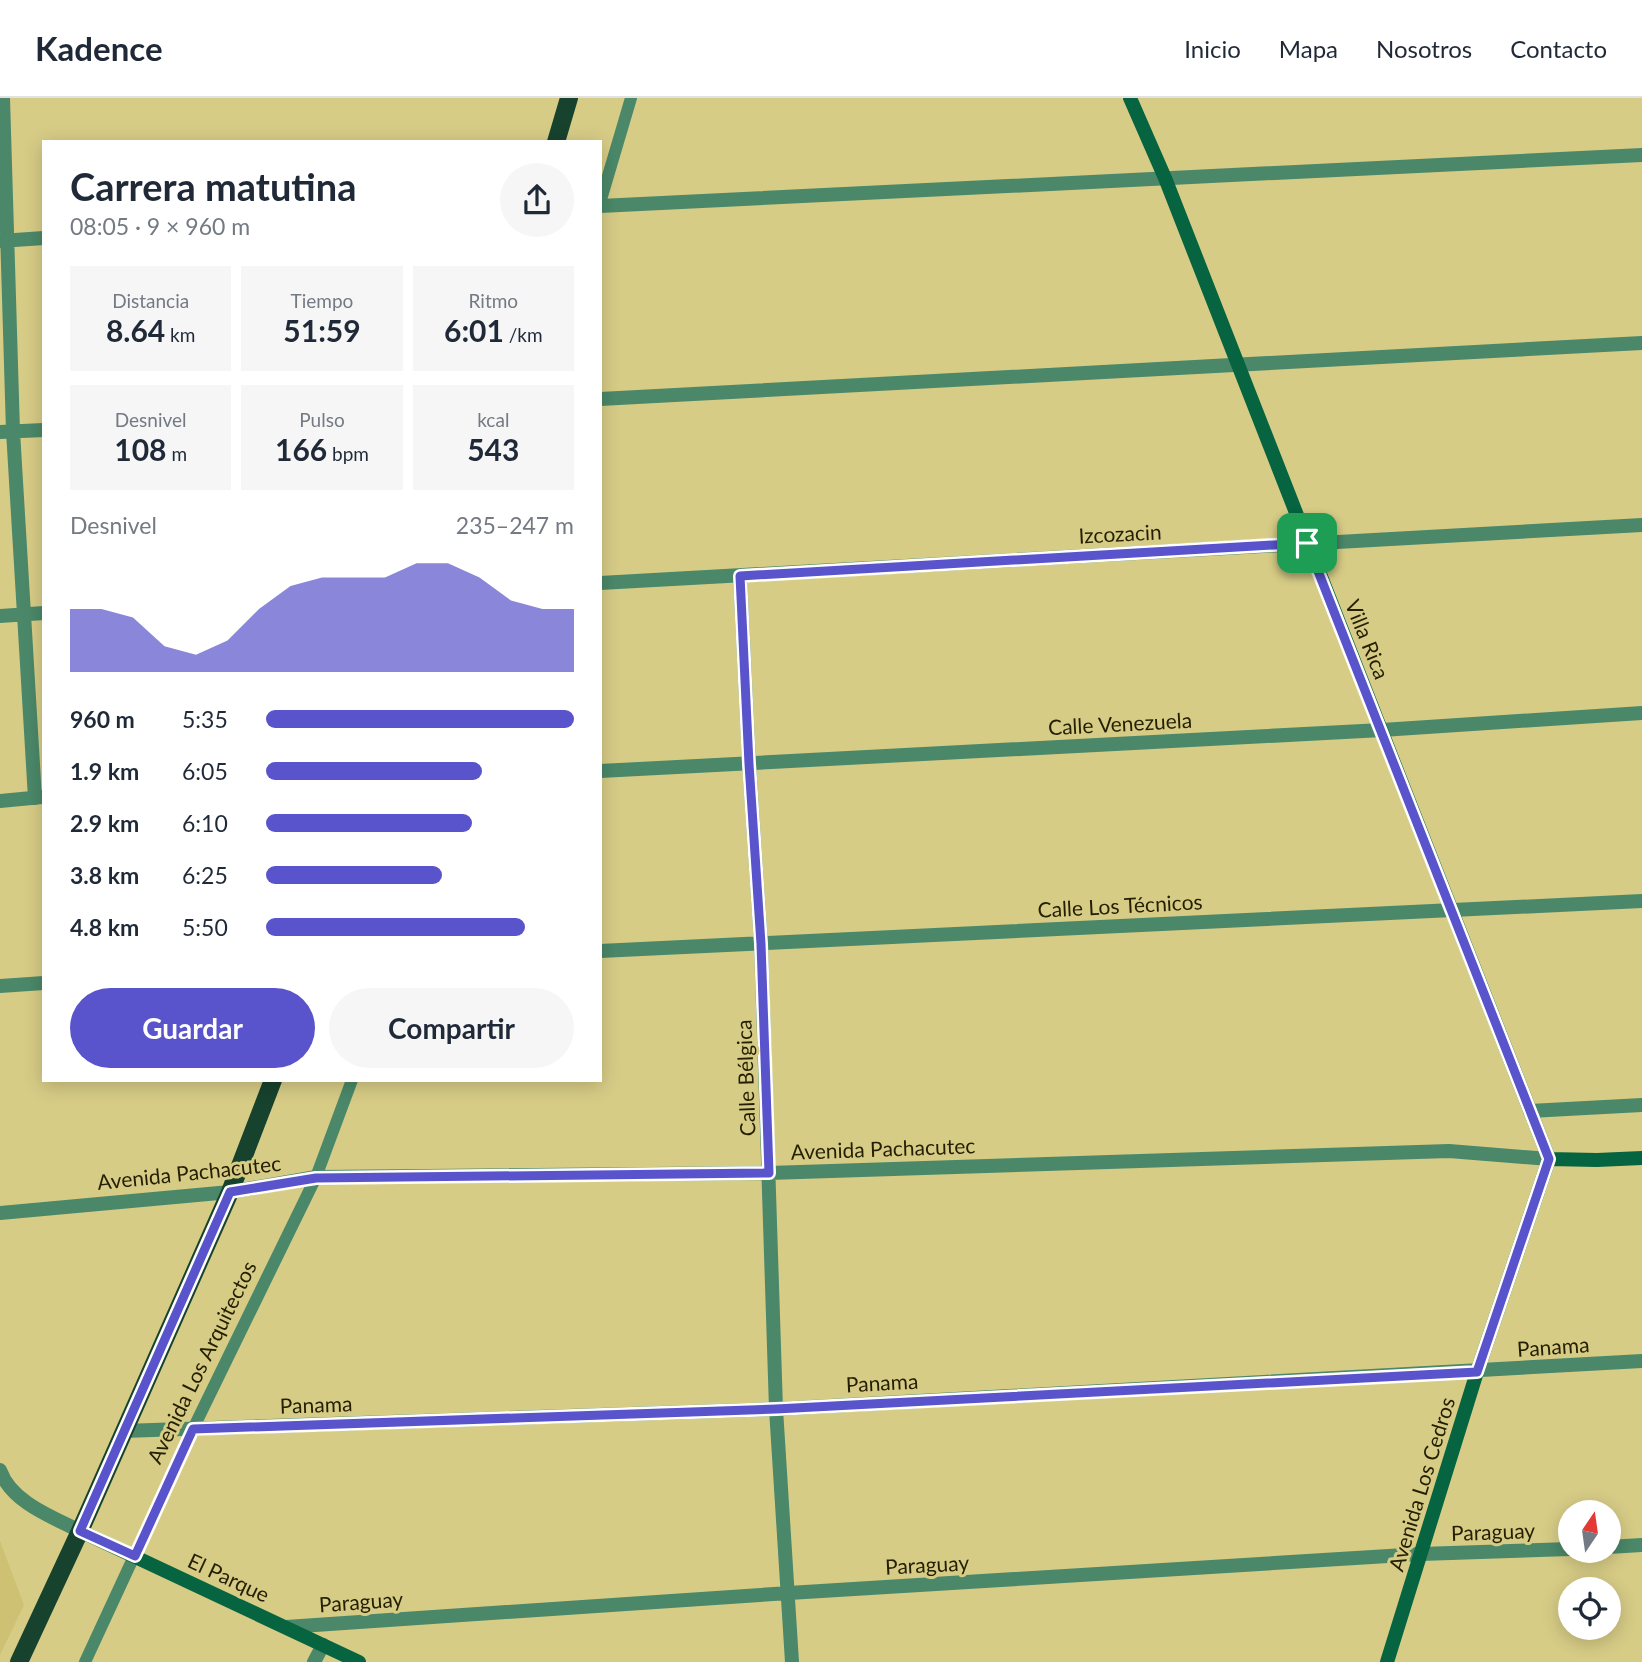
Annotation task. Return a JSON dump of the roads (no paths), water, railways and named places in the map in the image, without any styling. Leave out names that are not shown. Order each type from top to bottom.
[{"type":"main road","points":[[557,140],[569,98]]},
{"type":"main road","name":"Avenida Los Arquitectos","points":[[19,1662],[230,1192],[272,1082]]},
{"type":"street","points":[[0,801],[39,798],[6,432],[3,98]]},
{"type":"street","name":"Villa Rica","points":[[1130,98],[1165,178],[1549,1159]]},
{"type":"street","points":[[602,204],[1642,155]]},
{"type":"street","points":[[3,241],[42,238]]},
{"type":"street","points":[[602,399],[1642,343]]},
{"type":"street","points":[[6,432],[42,430]]},
{"type":"street","name":"Izcozacin","points":[[602,583],[1642,525]]},
{"type":"street","name":"Calle Bélgica","points":[[740,576],[761,944],[776,1409],[792,1662]]},
{"type":"street","points":[[0,616],[42,613]]},
{"type":"street","name":"Calle Venezuela","points":[[602,771],[1382,730],[1642,713]]},
{"type":"street","name":"Calle Los Técnicos","points":[[602,951],[1642,901]]},
{"type":"street","points":[[0,986],[42,983]]},
{"type":"street","points":[[1530,1111],[1642,1105]]},
{"type":"street","name":"Avenida Pachacutec","points":[[0,1213],[230,1192],[316,1178],[769,1173],[1449,1151],[1549,1159],[1642,1158]]},
{"type":"street","name":"Avenida Los Cedros","points":[[1387,1662],[1477,1372],[1549,1159]]},
{"type":"street","name":"Panama","points":[[124,1432],[776,1409],[1642,1361]]},
{"type":"street","points":[[0,1470],[4,1482],[38,1510],[80,1531]]},
{"type":"street","name":"El Parque","points":[[80,1531],[359,1662]]},
{"type":"street","points":[[1621,1546],[1642,1545]]},
{"type":"street","name":"Paraguay","points":[[286,1627],[1421,1554],[1558,1549]]},
{"type":"street","points":[[314,1662],[323,1645]]},
{"type":"lane","points":[[602,197],[631,98]]},
{"type":"lane","name":"Avenida Los Arquitectos","points":[[85,1662],[193,1429],[316,1178],[351,1082]]}]
